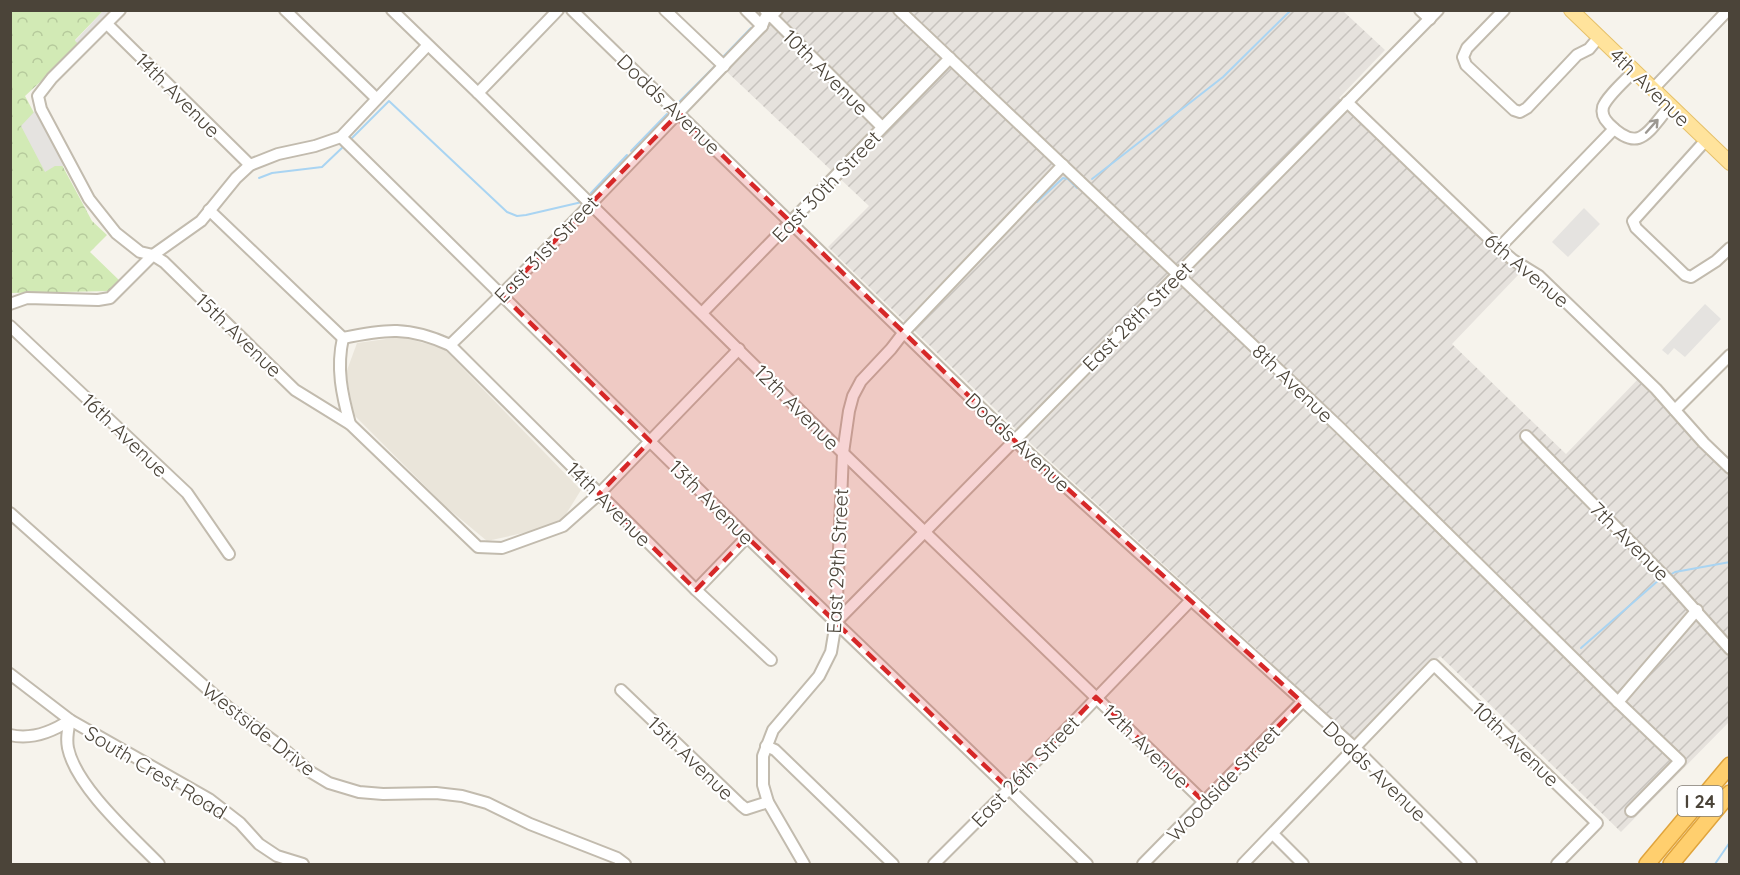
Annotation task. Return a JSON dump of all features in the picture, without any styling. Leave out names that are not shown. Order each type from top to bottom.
[{"type":"highway","name":"I 24","points":[[1647,864],[1730,765]]},
{"type":"highway","name":"I 24","points":[[1671,864],[1730,793]]},
{"type":"main road","name":"4th Avenue","points":[[1578,13],[1599,37],[1729,162]]},
{"type":"street","points":[[107,24],[120,10]]},
{"type":"street","points":[[285,10],[376,98]]},
{"type":"street","name":"12th Avenue","points":[[392,10],[843,453],[1204,802]]},
{"type":"street","points":[[478,93],[558,10]]},
{"type":"street","name":"Dodds Avenue","points":[[572,10],[1014,440],[1302,702],[1356,748],[1471,864]]},
{"type":"street","points":[[665,10],[724,66]]},
{"type":"street","name":"10th Avenue","points":[[746,10],[762,26]]},
{"type":"street","name":"8th Avenue","points":[[899,10],[1413,499],[1680,761],[1631,811]]},
{"type":"street","points":[[1420,10],[1430,19]]},
{"type":"street","name":"East 28th Street","points":[[836,622],[1438,10]]},
{"type":"street","points":[[1504,10],[1467,48],[1463,57],[1466,64],[1514,110],[1520,112],[1527,108],[1577,55],[1589,49],[1599,37]]},
{"type":"street","points":[[1653,89],[1728,10]]},
{"type":"street","name":"East 31st Street","points":[[450,345],[502,295],[724,66],[762,26],[765,18],[771,12]]},
{"type":"street","name":"10th Avenue","points":[[771,12],[882,127]]},
{"type":"street","name":"15th Avenue","points":[[107,24],[52,78],[38,96],[41,109],[89,199],[116,233],[140,252],[153,255],[164,262],[295,390],[350,424],[478,548],[502,548],[563,526],[599,494]]},
{"type":"street","name":"14th Avenue","points":[[107,24],[250,165]]},
{"type":"street","points":[[10,304],[27,298],[98,300],[110,298],[153,255],[201,221],[236,178],[250,165],[278,154],[315,146],[341,137],[427,46]]},
{"type":"street","name":"East 30th Street","points":[[702,313],[950,58]]},
{"type":"street","points":[[1634,71],[1605,103],[1602,110],[1603,116],[1614,129],[1630,140],[1644,135],[1670,106]]},
{"type":"street","name":"6th Avenue","points":[[1347,102],[1499,248],[1513,260],[1539,276],[1656,389],[1730,468]]},
{"type":"street","points":[[1499,248],[1614,129]]},
{"type":"street","name":"13th Avenue","points":[[341,137],[747,537],[1087,864]]},
{"type":"street","points":[[1706,141],[1633,221],[1644,236],[1685,275],[1691,277],[1716,261],[1730,248]]},
{"type":"street","name":"East 29th Street","points":[[804,864],[768,802],[762,770],[766,746],[773,730],[819,676],[831,652],[836,622],[843,453],[853,396],[861,381],[904,332],[1063,165]]},
{"type":"street","points":[[209,210],[343,338]]},
{"type":"street","name":"16th Avenue","points":[[10,326],[187,493],[229,554]]},
{"type":"street","points":[[343,338],[378,331],[404,330],[428,335],[450,345]]},
{"type":"street","points":[[343,338],[339,355],[341,389],[350,424]]},
{"type":"street","name":"14th Avenue","points":[[450,345],[696,590],[771,660]]},
{"type":"street","points":[[599,494],[739,349]]},
{"type":"street","points":[[1675,410],[1730,355]]},
{"type":"street","name":"7th Avenue","points":[[1526,436],[1670,581],[1730,649]]},
{"type":"street","name":"Westside Drive","points":[[10,513],[230,710],[279,745],[309,771],[329,783],[359,792],[436,793],[462,796],[487,803],[540,829],[617,858],[625,864]]},
{"type":"street","points":[[696,590],[747,537]]},
{"type":"street","name":"East 26th Street","points":[[933,864],[1009,789],[1191,600]]},
{"type":"street","points":[[1618,702],[1697,610]]},
{"type":"street","name":"10th Avenue","points":[[1356,748],[1434,665],[1597,823],[1557,864]]},
{"type":"street","name":"South Crest Road","points":[[10,674],[70,720],[209,799],[240,823],[259,844],[277,856],[303,864]]},
{"type":"street","name":"15th Avenue","points":[[621,690],[741,806],[746,809],[768,802]]},
{"type":"street","name":"Woodside Street","points":[[1143,864],[1302,702]]},
{"type":"street","points":[[10,735],[21,738],[51,732],[70,720]]},
{"type":"street","points":[[70,720],[67,733],[69,751],[87,788],[159,864]]},
{"type":"street","points":[[766,746],[774,750],[893,864]]},
{"type":"street","points":[[1243,864],[1356,748]]},
{"type":"street","points":[[1273,834],[1303,864]]},
{"type":"highlighted area","points":[[679,113],[1014,440],[1302,702],[1204,802],[1096,697],[1009,789],[747,537],[696,590],[599,494],[650,441],[502,295]]},
{"type":"shaded area","points":[[103,11],[113,11],[80,45],[75,41]]},
{"type":"shaded area","points":[[783,11],[1343,11],[1385,50],[1339,98],[1520,273],[1452,344],[1566,454],[1640,377],[1688,433],[1729,473],[1729,722],[1621,832],[1440,656],[1357,741],[1027,440],[828,247],[869,206],[725,70]]},
{"type":"shaded area","points":[[35,111],[66,166],[55,166],[45,172],[21,126]]},
{"type":"shaded area","points":[[1584,208],[1600,224],[1568,257],[1552,242]]},
{"type":"shaded area","points":[[1705,304],[1721,319],[1685,357],[1674,348],[1668,355],[1662,350]]},
{"type":"shaded area","points":[[401,337],[443,348],[581,490],[563,519],[532,531],[487,541],[445,506],[354,415],[346,373],[357,343]]},
{"type":"green space","points":[[10,11],[103,11],[75,40],[80,45],[25,96],[92,221],[107,235],[90,252],[120,281],[111,291],[11,293]]},
{"type":"waterway","points":[[1092,179],[1223,77],[1291,10]]},
{"type":"waterway","points":[[722,58],[751,28]]},
{"type":"waterway","points":[[680,101],[716,65]]},
{"type":"waterway","points":[[349,141],[389,101],[507,212],[517,216],[526,215],[582,202]]},
{"type":"waterway","points":[[631,151],[667,114]]},
{"type":"waterway","points":[[259,178],[272,173],[322,167],[345,145]]},
{"type":"waterway","points":[[591,193],[627,155]]},
{"type":"waterway","points":[[1037,202],[1063,178],[1068,179],[1077,188]]},
{"type":"waterway","points":[[1668,576],[1675,572],[1730,562]]},
{"type":"waterway","points":[[1581,648],[1660,579]]},
{"type":"waterway","points":[[1715,864],[1730,842]]}]
